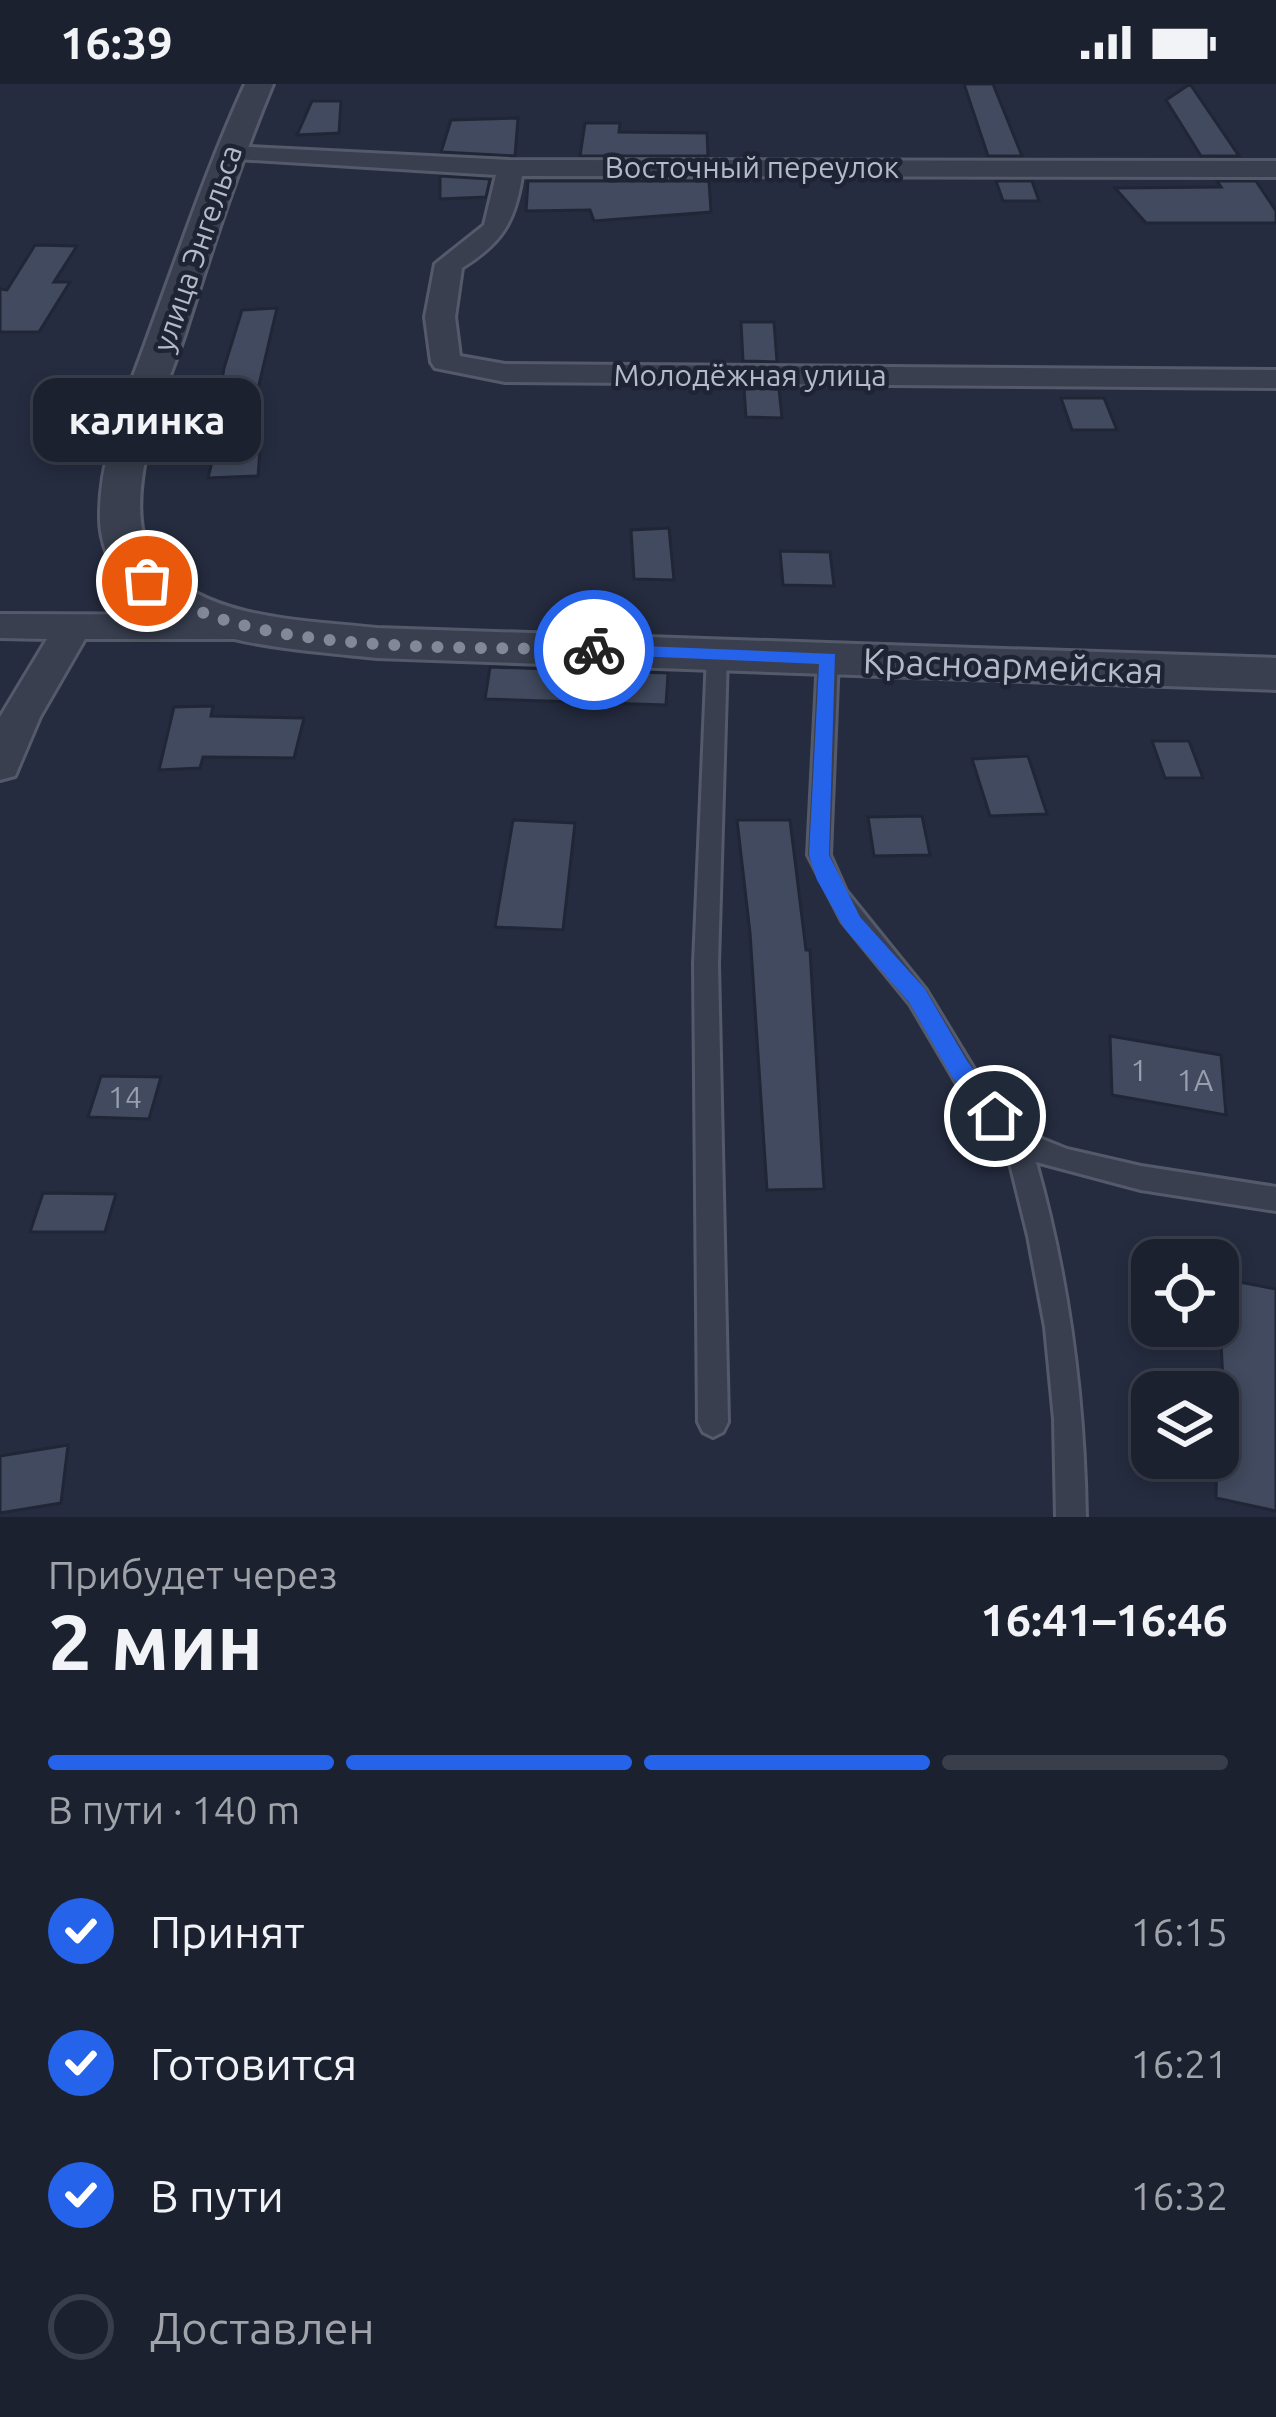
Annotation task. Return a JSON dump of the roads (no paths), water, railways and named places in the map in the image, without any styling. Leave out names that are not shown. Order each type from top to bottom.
[{"type":"street","name":"улица Энгельса","points":[[248,627],[191,608],[147,581],[125,547],[121,505],[126,453],[229,153],[259,84]]},
{"type":"street","name":"Восточный переулок","points":[[229,153],[510,169],[1276,169]]},
{"type":"street","name":"Молодёжная улица","points":[[510,169],[503,217],[493,237],[449,264],[440,317],[446,362],[505,373],[1276,379]]},
{"type":"street","points":[[0,626],[248,627]]},
{"type":"street","points":[[0,765],[20,717],[73,627]]},
{"type":"street","name":"Красноармейская","points":[[248,627],[377,643],[1276,674]]},
{"type":"lane","points":[[712,1422],[706,964],[718,655]]},
{"type":"lane","points":[[828,658],[819,855],[827,880],[852,923],[917,995],[974,1090],[1017,1141],[1048,1250],[1064,1335],[1072,1440],[1071,1517]]},
{"type":"lane","points":[[1017,1141],[1059,1157],[1176,1184],[1276,1199]]},
{"type":"place","name":"калинка","points":[[147,581]]}]
